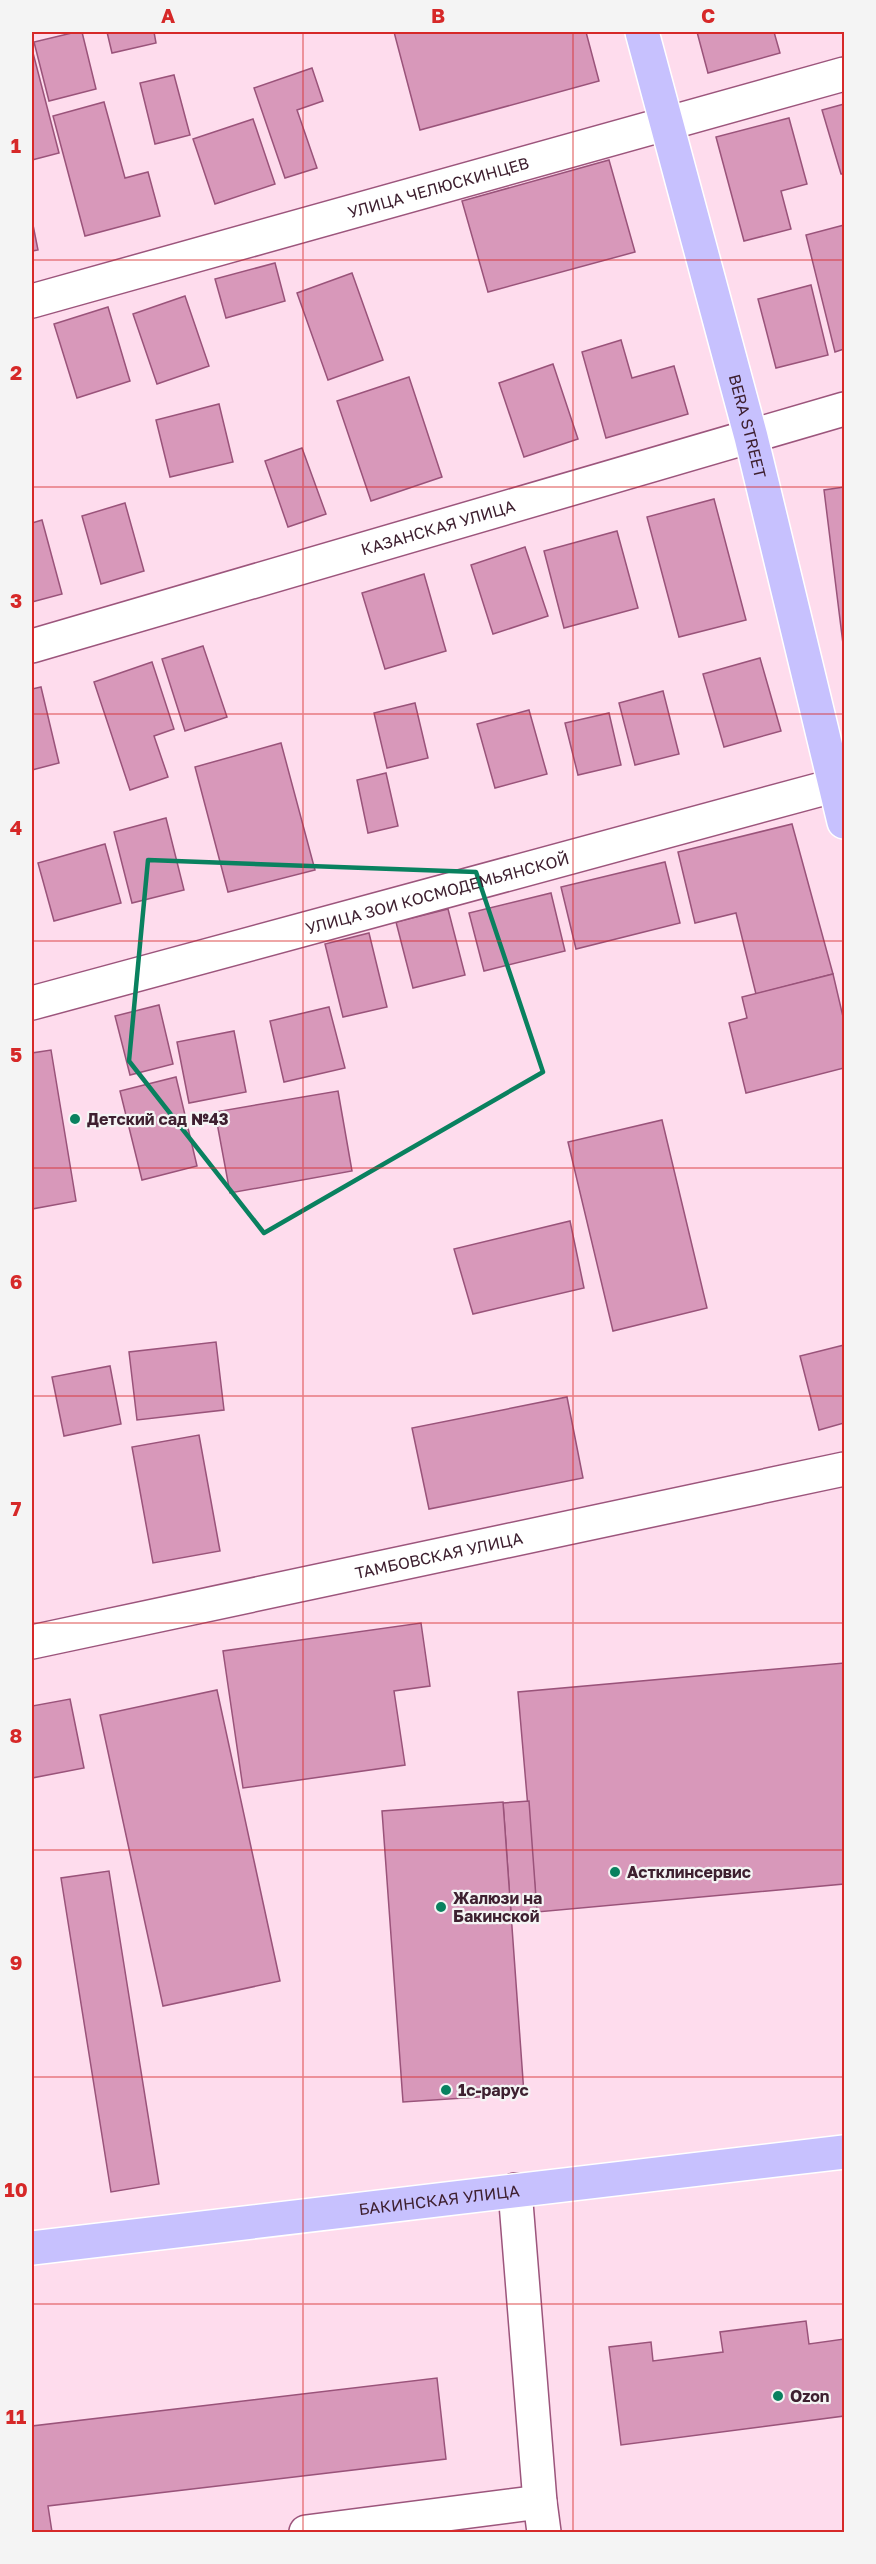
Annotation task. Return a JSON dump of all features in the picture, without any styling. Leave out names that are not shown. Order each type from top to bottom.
[{"type":"main road","name":"BERA STREET","points":[[642,32],[751,437],[840,785],[844,822]]},
{"type":"main road","name":"БАКИНСКАЯ УЛИЦА","points":[[32,2248],[844,2152]]},
{"type":"street","name":"УЛИЦА ЧЕЛЮСКИНЦЕВ","points":[[32,301],[844,74]]},
{"type":"street","name":"КАЗАНСКАЯ УЛИЦА","points":[[32,646],[844,409]]},
{"type":"street","name":"УЛИЦА ЗОИ КОСМОДЕМЬЯНСКОЙ","points":[[32,1003],[840,785]]},
{"type":"street","name":"ТАМБОВСКАЯ УЛИЦА","points":[[32,1642],[844,1469]]},
{"type":"street","points":[[306,2532],[542,2517],[514,2190]]},
{"type":"highlighted area","points":[[148,860],[476,872],[543,1072],[264,1233],[129,1061]]},
{"type":"building","points":[[82,32],[96,89],[49,101],[34,42]]},
{"type":"building","points":[[107,32],[154,32],[156,43],[112,53]]},
{"type":"building","points":[[394,32],[586,32],[599,81],[420,130]]},
{"type":"building","points":[[697,32],[774,32],[780,53],[708,73]]},
{"type":"building","points":[[32,49],[59,153],[32,160]]},
{"type":"building","points":[[312,68],[323,101],[297,110],[317,168],[285,178],[254,88]]},
{"type":"building","points":[[174,75],[190,135],[155,144],[140,83]]},
{"type":"building","points":[[104,102],[125,178],[148,172],[160,216],[85,236],[53,116]]},
{"type":"building","points":[[844,104],[844,174],[841,174],[822,110]]},
{"type":"building","points":[[789,118],[807,184],[781,191],[791,229],[744,241],[716,137]]},
{"type":"building","points":[[253,119],[275,184],[215,204],[193,139]]},
{"type":"building","points":[[609,160],[635,252],[488,292],[462,201]]},
{"type":"building","points":[[32,220],[38,250],[32,251]]},
{"type":"building","points":[[844,225],[844,349],[835,352],[806,235]]},
{"type":"building","points":[[275,263],[285,301],[226,318],[215,279]]},
{"type":"building","points":[[352,273],[383,360],[328,380],[297,293]]},
{"type":"building","points":[[811,285],[828,355],[776,368],[758,299]]},
{"type":"building","points":[[185,296],[209,366],[157,384],[133,314]]},
{"type":"building","points":[[108,307],[130,381],[77,398],[54,324]]},
{"type":"building","points":[[621,340],[632,378],[674,366],[688,414],[606,438],[582,352]]},
{"type":"building","points":[[553,364],[578,439],[524,457],[499,383]]},
{"type":"building","points":[[409,377],[442,477],[371,501],[337,401]]},
{"type":"building","points":[[219,404],[233,462],[170,477],[156,420]]},
{"type":"building","points":[[302,448],[326,514],[288,527],[265,461]]},
{"type":"building","points":[[844,487],[844,652],[824,490]]},
{"type":"building","points":[[714,499],[746,620],[679,637],[647,517]]},
{"type":"building","points":[[125,503],[144,571],[101,584],[82,516]]},
{"type":"building","points":[[42,520],[62,594],[32,602],[32,523]]},
{"type":"building","points":[[617,531],[638,608],[564,628],[544,551]]},
{"type":"building","points":[[525,547],[548,616],[493,634],[471,565]]},
{"type":"building","points":[[424,574],[446,651],[385,669],[362,593]]},
{"type":"building","points":[[203,646],[227,717],[185,731],[162,659]]},
{"type":"building","points":[[760,658],[781,731],[724,747],[703,674]]},
{"type":"building","points":[[152,662],[174,729],[154,736],[168,777],[130,790],[94,682]]},
{"type":"building","points":[[41,687],[59,763],[32,770],[32,689]]},
{"type":"building","points":[[663,691],[679,754],[635,765],[619,703]]},
{"type":"building","points":[[415,703],[428,758],[387,768],[374,713]]},
{"type":"building","points":[[529,710],[547,774],[495,788],[477,724]]},
{"type":"building","points":[[609,713],[621,765],[578,775],[565,723]]},
{"type":"building","points":[[281,743],[315,870],[228,892],[195,767]]},
{"type":"building","points":[[386,773],[398,826],[368,833],[357,780]]},
{"type":"building","points":[[166,818],[184,890],[132,903],[114,832]]},
{"type":"building","points":[[792,824],[833,974],[756,994],[736,913],[695,923],[678,852]]},
{"type":"building","points":[[105,844],[121,903],[54,921],[38,863]]},
{"type":"building","points":[[665,862],[680,923],[576,949],[561,887]]},
{"type":"building","points":[[551,893],[565,951],[484,971],[469,913]]},
{"type":"building","points":[[448,909],[465,975],[413,988],[396,922]]},
{"type":"building","points":[[369,933],[387,1007],[343,1017],[325,944]]},
{"type":"building","points":[[833,974],[844,1021],[844,1068],[746,1093],[729,1023],[747,1018],[742,997]]},
{"type":"building","points":[[159,1005],[173,1064],[130,1075],[115,1016]]},
{"type":"building","points":[[329,1007],[345,1068],[284,1082],[270,1021]]},
{"type":"building","points":[[234,1031],[246,1092],[189,1103],[177,1042]]},
{"type":"building","points":[[51,1050],[76,1201],[32,1209],[32,1053]]},
{"type":"building","points":[[176,1077],[197,1166],[142,1180],[120,1091]]},
{"type":"building","points":[[338,1091],[352,1171],[230,1193],[215,1112]]},
{"type":"building","points":[[662,1120],[707,1308],[613,1331],[568,1142]]},
{"type":"building","points":[[570,1221],[584,1288],[473,1314],[454,1249]]},
{"type":"building","points":[[216,1342],[224,1410],[137,1420],[129,1352]]},
{"type":"building","points":[[844,1345],[844,1423],[819,1430],[800,1356]]},
{"type":"building","points":[[110,1366],[121,1424],[64,1436],[52,1377]]},
{"type":"building","points":[[567,1397],[583,1478],[429,1509],[412,1428]]},
{"type":"building","points":[[199,1435],[220,1551],[153,1563],[132,1447]]},
{"type":"building","points":[[421,1623],[430,1686],[394,1691],[405,1765],[243,1788],[223,1651]]},
{"type":"building","points":[[844,1663],[844,1884],[537,1912],[518,1692]]},
{"type":"building","points":[[217,1690],[280,1981],[163,2006],[100,1715]]},
{"type":"building","points":[[70,1699],[84,1768],[32,1778],[32,1706]]},
{"type":"building","points":[[529,1801],[537,1912],[511,1914],[503,1803]]},
{"type":"building","points":[[503,1802],[524,2094],[403,2102],[382,1811]]},
{"type":"building","points":[[109,1871],[159,2184],[111,2192],[61,1878]]},
{"type":"building","points":[[806,2321],[809,2344],[844,2339],[844,2416],[621,2445],[609,2347],[651,2342],[653,2361],[723,2352],[720,2332]]},
{"type":"building","points":[[437,2378],[446,2459],[48,2506],[52,2532],[32,2532],[32,2426]]},
{"type":"place","name":"Детский сад №43","points":[[75,1119]]},
{"type":"place","name":"Астклинсервис","points":[[615,1872]]},
{"type":"place","name":"Жалюзи на Бакинской","points":[[441,1907]]},
{"type":"place","name":"1с-рарус","points":[[446,2090]]},
{"type":"place","name":"Ozon","points":[[778,2396]]}]
